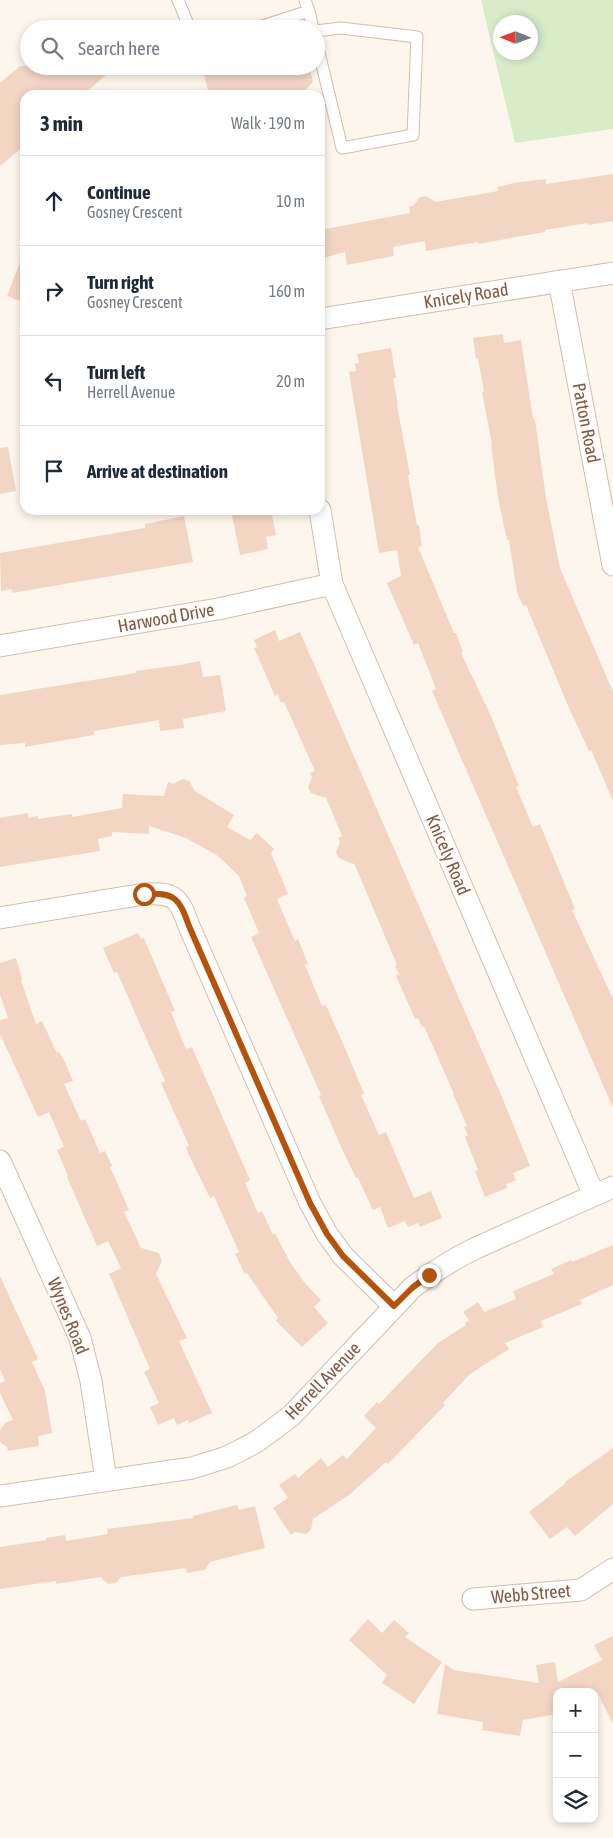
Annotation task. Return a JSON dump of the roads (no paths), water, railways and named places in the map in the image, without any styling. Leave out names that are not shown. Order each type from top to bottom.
[{"type":"street","name":"Knicely Road","points":[[325,318],[613,273]]},
{"type":"street","name":"Patton Road","points":[[559,281],[613,565]]},
{"type":"street","name":"Knicely Road","points":[[321,515],[332,584],[603,1191]]},
{"type":"street","name":"Harwood Drive","points":[[0,646],[218,609],[332,584]]},
{"type":"street","points":[[0,918],[144,894],[166,894],[182,905],[189,926],[310,1203],[327,1234],[343,1256],[394,1306]]},
{"type":"street","name":"Wynes Road","points":[[0,1160],[80,1338],[91,1381],[106,1480]]},
{"type":"street","name":"Herrell Avenue","points":[[0,1496],[192,1468],[228,1457],[256,1442],[291,1416],[412,1288],[455,1258],[603,1191]]},
{"type":"street","name":"Webb Street","points":[[472,1599],[581,1590],[613,1568]]},
{"type":"lane","points":[[178,0],[186,20]]},
{"type":"lane","points":[[273,20],[307,5],[312,20]]},
{"type":"lane","points":[[324,75],[342,148],[412,135],[417,37],[341,28],[325,29]]}]
